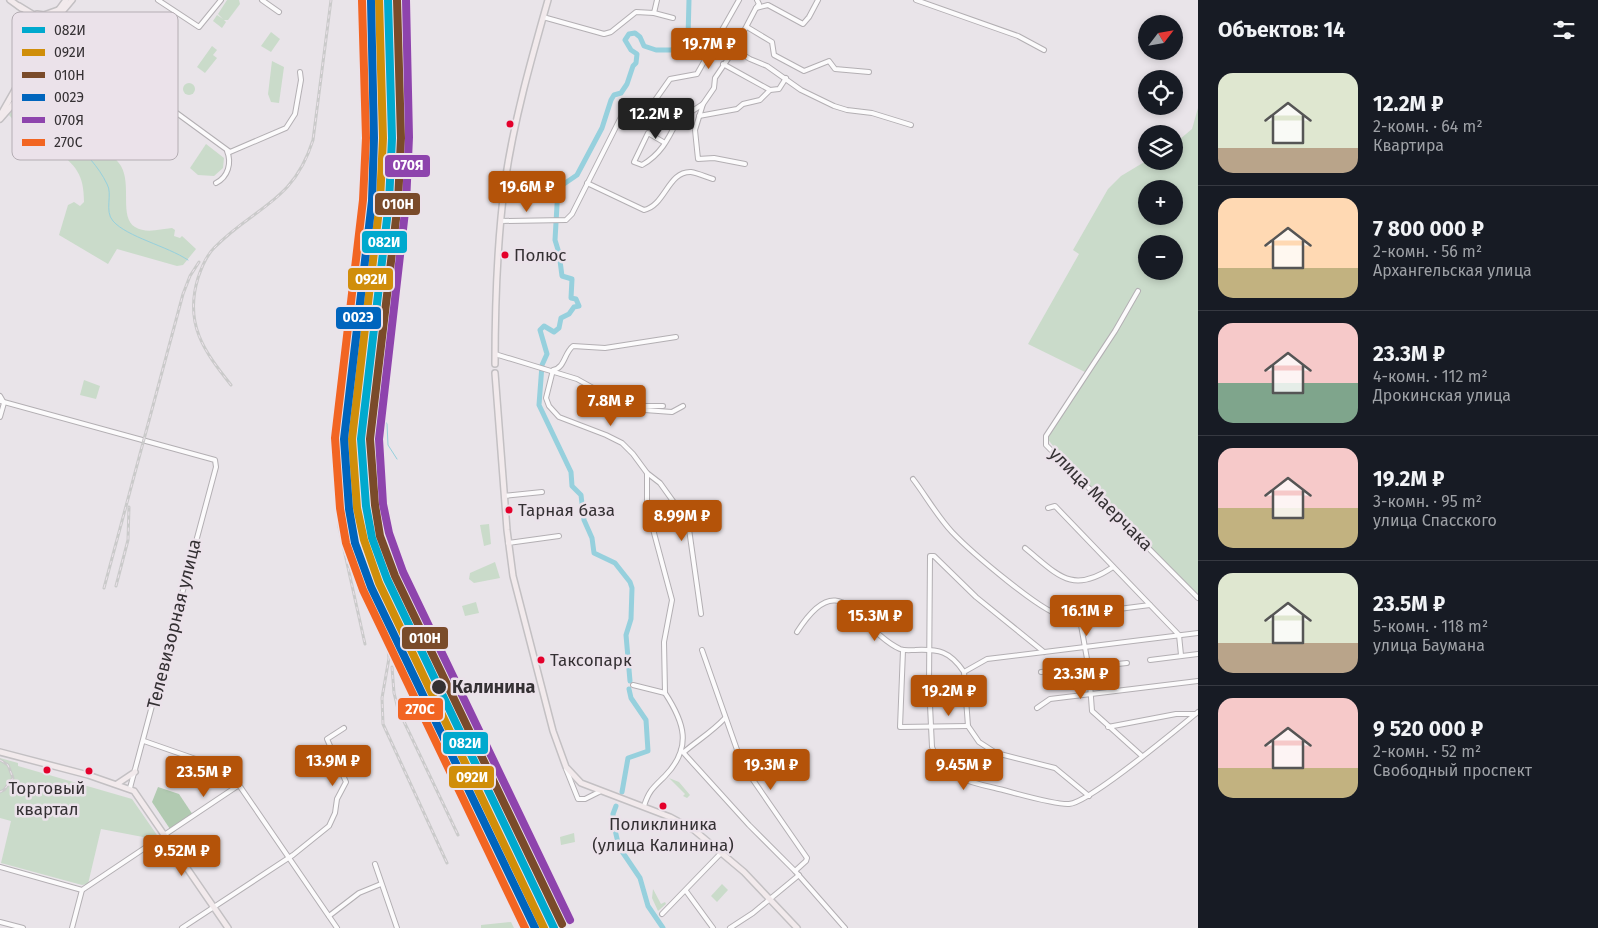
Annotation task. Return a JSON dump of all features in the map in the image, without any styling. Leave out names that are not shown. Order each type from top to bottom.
[{"type":"main road","points":[[10,0],[28,12]]},
{"type":"main road","points":[[52,12],[58,10],[66,0]]},
{"type":"main road","points":[[62,12],[72,0]]},
{"type":"main road","points":[[548,0],[518,112],[508,166],[501,221],[495,369],[508,542],[518,596],[553,731],[566,767],[581,783],[644,806],[684,824],[722,852],[770,898],[797,928]]},
{"type":"main road","points":[[0,118],[12,95]]},
{"type":"main road","points":[[0,118],[12,104]]},
{"type":"main road","points":[[0,752],[117,784],[137,792],[228,928]]},
{"type":"main road","points":[[117,784],[135,772]]},
{"type":"street","points":[[158,0],[176,12]]},
{"type":"street","points":[[178,13],[199,27],[221,0]]},
{"type":"street","points":[[262,0],[279,12]]},
{"type":"street","points":[[654,13],[657,0]]},
{"type":"street","points":[[501,221],[566,220],[572,214],[586,183],[622,116],[630,111],[651,106],[670,79],[697,74],[739,0]]},
{"type":"street","points":[[745,164],[714,158],[698,159],[695,130],[703,104],[714,88],[715,78],[747,27],[759,4],[758,0]]},
{"type":"street","points":[[756,8],[768,5],[803,24],[818,0]]},
{"type":"street","points":[[916,0],[1018,36],[1044,50]]},
{"type":"street","points":[[543,17],[604,34],[611,32],[636,12],[654,13],[673,18]]},
{"type":"street","points":[[747,27],[772,42],[774,55],[804,71],[829,61],[835,69],[869,72]]},
{"type":"street","points":[[718,40],[767,66],[801,90],[834,106],[911,125]]},
{"type":"street","points":[[723,64],[770,90],[779,89],[786,78]]},
{"type":"street","points":[[178,115],[227,151],[235,151],[286,128],[295,114],[301,80],[300,72]]},
{"type":"street","points":[[699,116],[737,108],[743,104],[760,100],[770,90]]},
{"type":"street","points":[[665,143],[648,133],[634,162],[642,165],[658,156],[677,121],[703,104]]},
{"type":"street","points":[[651,106],[677,121]]},
{"type":"street","points":[[216,183],[222,180],[230,164],[227,151]]},
{"type":"street","points":[[586,183],[644,210],[659,202],[678,176],[690,172],[713,179]]},
{"type":"street","name":"улица Маерчака","points":[[1138,291],[1115,331],[1046,436],[1046,445],[1198,598]]},
{"type":"street","points":[[553,370],[557,370],[564,362],[573,346],[605,348],[676,337]]},
{"type":"street","points":[[495,354],[553,370],[577,379],[615,401],[638,410],[672,412],[683,406]]},
{"type":"street","points":[[553,370],[546,398],[549,406],[560,417],[606,435],[622,444],[633,454],[647,473],[660,483],[688,522],[702,614]]},
{"type":"street","points":[[0,396],[2,402],[0,417]]},
{"type":"street","name":"Телевизорная улица","points":[[2,402],[215,460],[216,467],[130,788]]},
{"type":"street","points":[[638,410],[644,406],[663,406]]},
{"type":"street","points":[[647,473],[647,501],[650,518],[672,600],[664,642],[665,693],[678,712],[683,727],[683,751],[749,825],[795,870],[844,928]]},
{"type":"street","points":[[913,479],[952,532],[1018,589],[1056,615],[1150,605]]},
{"type":"street","points":[[504,496],[542,492]]},
{"type":"street","points":[[1048,508],[1055,506],[1179,635],[1181,655]]},
{"type":"street","points":[[508,542],[558,536]]},
{"type":"street","points":[[1025,548],[1060,577],[1068,580],[1096,578],[1113,567]]},
{"type":"street","points":[[1044,652],[976,597],[934,556],[929,558],[930,727],[935,756],[949,773],[959,779],[1070,804],[1089,796],[1197,713]]},
{"type":"street","points":[[797,632],[810,611],[819,605],[838,601],[855,609],[869,626],[903,650],[930,649],[945,653],[958,663],[964,672],[968,726],[979,742],[991,752],[1049,766],[1089,796]]},
{"type":"street","points":[[1079,614],[1092,695],[1092,710],[1108,727],[1142,756]]},
{"type":"street","points":[[964,672],[987,659],[1198,633]]},
{"type":"street","points":[[702,650],[724,718],[742,764],[807,858],[795,870]]},
{"type":"street","points":[[903,650],[900,727],[968,726]]},
{"type":"street","points":[[1150,660],[1198,654]]},
{"type":"street","points":[[1041,672],[1127,663]]},
{"type":"street","points":[[1037,708],[1050,699],[1198,681]]},
{"type":"street","points":[[633,685],[665,693]]},
{"type":"street","points":[[1108,727],[1176,714],[1197,713]]},
{"type":"street","points":[[644,806],[650,789],[671,769],[683,751],[698,740],[709,735],[724,718]]},
{"type":"street","points":[[182,928],[289,858],[332,822],[337,798],[346,782],[327,739],[344,728]]},
{"type":"street","points":[[144,741],[207,763],[239,786],[337,928]]},
{"type":"street","points":[[566,767],[578,798],[585,799],[601,790]]},
{"type":"street","points":[[72,928],[82,890],[239,786]]},
{"type":"street","points":[[662,914],[722,852]]},
{"type":"street","points":[[374,864],[397,928]]},
{"type":"street","points":[[0,867],[82,890]]},
{"type":"street","points":[[730,928],[799,875]]},
{"type":"street","points":[[329,916],[359,892],[381,884]]},
{"type":"street","points":[[686,891],[713,928]]},
{"type":"street","points":[[0,922],[23,928]]},
{"type":"green space","points":[[227,0],[239,0],[240,4],[228,20],[224,20],[226,22],[222,28],[213,21],[217,15],[223,19],[218,14]]},
{"type":"green space","points":[[271,32],[280,39],[271,52],[261,46]]},
{"type":"green space","points":[[212,46],[217,50],[213,55],[217,58],[205,73],[197,67]]},
{"type":"green space","points":[[272,61],[284,67],[279,103],[271,102],[268,94]]},
{"type":"green space","points":[[187,83],[191,83],[195,89],[191,95],[187,95],[183,91],[183,87]]},
{"type":"green space","points":[[1198,108],[1198,596],[1060,455],[1047,438],[1087,373],[1028,344],[1079,254],[1073,250],[1108,189],[1121,176],[1138,166],[1138,170],[1183,170],[1183,136],[1192,129]]},
{"type":"green space","points":[[206,144],[224,158],[223,168],[214,176],[198,175],[190,168]]},
{"type":"green space","points":[[116,160],[121,166],[126,182],[126,208],[130,222],[135,227],[144,230],[172,228],[175,230],[174,236],[180,238],[182,236],[196,249],[183,265],[177,266],[117,249],[108,264],[59,235],[68,205],[74,202],[80,206],[84,202],[84,192],[80,177],[68,161]]},
{"type":"green space","points":[[84,380],[100,386],[96,399],[80,395]]},
{"type":"green space","points":[[489,524],[491,544],[484,546],[480,525]]},
{"type":"green space","points":[[495,562],[500,578],[474,583],[469,579],[470,573]]},
{"type":"green space","points":[[476,602],[479,613],[465,616],[462,606]]},
{"type":"green space","points":[[0,758],[18,763],[18,766],[132,799],[159,838],[147,844],[143,837],[101,829],[88,884],[82,885],[1,863],[11,821],[0,818]]},
{"type":"green space","points":[[669,778],[679,782],[690,795],[687,798],[683,796],[685,794]]},
{"type":"green space","points":[[158,787],[179,794],[193,815],[170,829],[152,802]]},
{"type":"green space","points":[[574,833],[575,842],[561,845],[560,837]]},
{"type":"green space","points":[[722,884],[728,890],[717,902],[711,896]]},
{"type":"green space","points":[[653,889],[661,904],[665,902],[666,904],[658,911],[652,898]]},
{"type":"green space","points":[[511,922],[514,928],[481,928],[481,925]]},
{"type":"waterway","points":[[630,681],[626,635],[631,619],[632,588],[630,582],[615,563],[594,553],[592,538],[584,520],[581,495],[572,486],[571,472],[539,405],[542,365],[547,354],[540,330],[544,326],[554,332],[559,328],[561,318],[569,314],[574,307],[579,306],[576,299],[571,298],[572,279],[562,276],[555,240],[558,188],[577,175],[602,128],[611,100],[614,95],[621,93],[627,84],[633,66],[636,63],[637,54],[631,50],[625,40],[629,34],[635,33],[640,37],[644,46],[656,50],[671,50],[686,43],[688,38],[689,0]]},
{"type":"waterway","points":[[91,160],[100,171],[109,188],[109,212],[113,221],[119,227],[137,237],[188,260]]},
{"type":"waterway","points":[[380,413],[387,424],[388,445],[397,459]]},
{"type":"waterway","points":[[622,792],[628,758],[648,751],[646,720],[631,698],[629,689]]},
{"type":"waterway","points":[[616,806],[613,814],[619,847],[640,878],[648,906],[663,928]]},
{"type":"railway","points":[[231,385],[212,360],[199,336],[193,309],[198,278],[204,262],[214,248],[284,191],[295,178],[305,161],[313,140],[331,0]]},
{"type":"railway","points":[[104,588],[183,294],[190,276],[199,262]]},
{"type":"railway","points":[[342,447],[338,395],[343,360],[360,287]]},
{"type":"railway","points":[[342,441],[348,475],[382,586],[548,928]]},
{"type":"railway","points":[[342,465],[338,502],[339,527],[365,644]]},
{"type":"railway","points":[[116,586],[128,540],[129,507]]},
{"type":"railway","points":[[382,593],[389,658],[382,698],[383,724],[447,863]]},
{"type":"railway","points":[[392,620],[400,642],[470,784]]},
{"type":"railway","points":[[394,647],[402,679],[410,696]]},
{"type":"railway","points":[[392,667],[394,693],[398,709],[458,835]]},
{"type":"railway","points":[[0,760],[8,765],[13,778],[4,790],[0,792]]},
{"type":"transit line","name":"092И","points":[[379,0],[383,138],[380,201],[352,439],[357,508],[364,540],[379,583],[544,928]]},
{"type":"transit line","name":"082И","points":[[388,0],[392,138],[389,202],[361,439],[366,506],[372,538],[387,579],[554,928]]},
{"type":"transit line","name":"010Н","points":[[397,0],[401,138],[398,202],[370,439],[375,505],[380,536],[395,576],[562,924]]},
{"type":"transit line","name":"070Я","points":[[406,0],[409,137],[406,203],[379,439],[383,504],[389,533],[403,572],[570,920]]},
{"type":"transit line","name":"270С","points":[[362,1],[366,138],[363,200],[335,438],[340,508],[346,543],[363,590],[525,928]]},
{"type":"transit line","name":"002Э","points":[[371,1],[374,138],[372,201],[344,439],[349,509],[355,543],[371,587],[535,928]]},
{"type":"place","name":"Полюс","points":[[505,255]]},
{"type":"place","name":"Тарная база","points":[[509,510]]},
{"type":"place","name":"Таксопарк","points":[[541,660]]},
{"type":"place","name":"Калинина","points":[[439,687]]},
{"type":"place","name":"Торговый квартал","points":[[47,770]]},
{"type":"place","name":"Поликлиника (улица Калинина)","points":[[663,806]]}]
